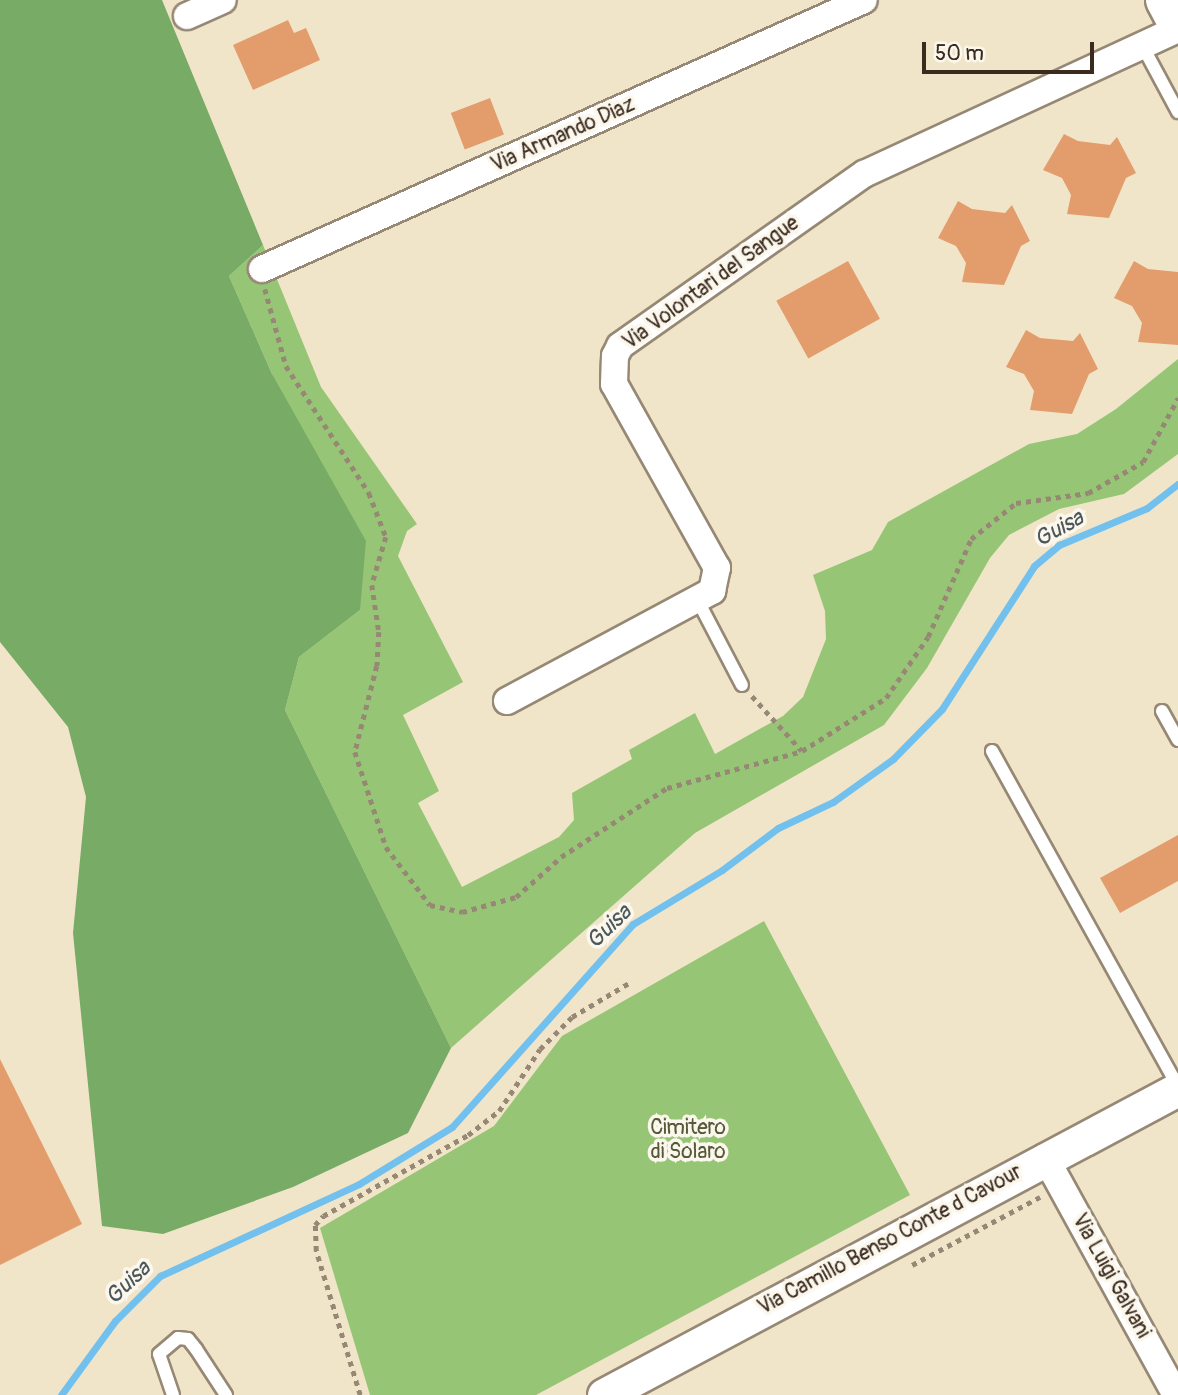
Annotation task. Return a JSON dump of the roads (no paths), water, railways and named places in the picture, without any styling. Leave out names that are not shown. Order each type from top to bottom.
[{"type":"main road","points":[[1165,0],[1178,27]]},
{"type":"street","points":[[187,16],[223,0]]},
{"type":"street","name":"Via Armando Diaz","points":[[262,269],[864,0]]},
{"type":"street","name":"Via Volontari del Sangue","points":[[507,701],[712,591],[717,568],[614,384],[613,363],[620,346],[864,174],[1143,47],[1178,27]]},
{"type":"street","name":"Via Camillo Benso Conte d Cavour","points":[[604,1395],[1178,1087]]},
{"type":"street","name":"Via Luigi Galvani","points":[[1045,1157],[1176,1395]]},
{"type":"lane","points":[[1143,47],[1178,112]]},
{"type":"lane","points":[[697,599],[742,685]]},
{"type":"lane","points":[[1162,711],[1178,740]]},
{"type":"lane","points":[[992,751],[1178,1087]]},
{"type":"lane","points":[[173,1395],[159,1354],[178,1338],[188,1339],[226,1395]]},
{"type":"waterway","name":"Guisa","points":[[61,1395],[115,1321],[160,1276],[359,1184],[452,1127],[633,924],[722,870],[778,828],[833,802],[893,759],[942,709],[1034,566],[1059,545],[1147,508],[1178,484]]},
{"type":"park label","name":"Cimitero di Solaro","points":[[688,1140]]}]
